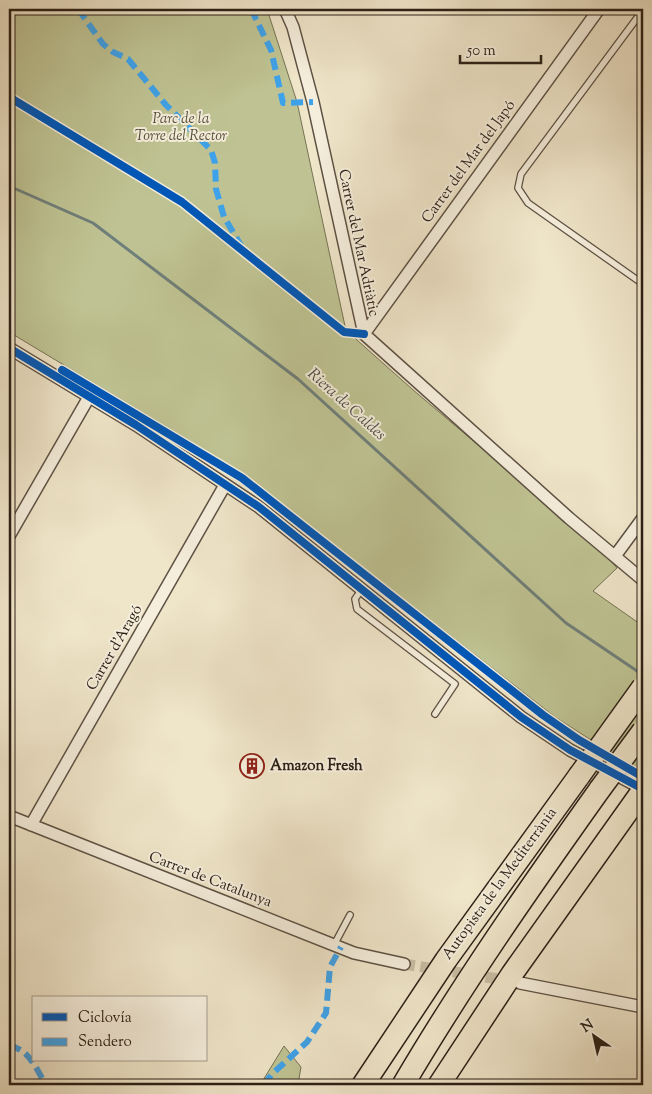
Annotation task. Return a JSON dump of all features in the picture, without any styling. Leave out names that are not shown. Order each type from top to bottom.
[{"type":"highway","name":"Autopista de la Mediterrània","points":[[363,1085],[446,960],[643,687]]},
{"type":"highway","name":"Autopista de la Mediterrània","points":[[403,1085],[491,947],[600,789],[643,731]]},
{"type":"highway","points":[[440,1085],[502,989],[643,789]]},
{"type":"street","name":"Carrer del Mar Adriàtic","points":[[285,9],[292,27],[313,102],[364,334],[569,518],[643,580]]},
{"type":"street","name":"Carrer del Mar del Japó","points":[[364,334],[599,9]]},
{"type":"street","points":[[9,348],[136,425],[259,507],[540,730],[570,750],[643,789]]},
{"type":"street","points":[[9,536],[89,397]]},
{"type":"street","name":"Carrer d'Aragó","points":[[31,825],[225,485]]},
{"type":"street","points":[[615,556],[643,518]]},
{"type":"street","name":"Carrer de Catalunya","points":[[9,816],[334,945],[376,959],[404,964]]},
{"type":"street","points":[[520,983],[643,1007]]},
{"type":"lane","points":[[643,10],[521,174],[518,188],[528,203],[643,284]]},
{"type":"lane","points":[[362,589],[355,599],[357,609],[455,684],[435,714]]},
{"type":"lane","points":[[334,945],[350,915]]},
{"type":"green space","name":"Parc de la Torre del Rector","points":[[9,9],[267,9],[297,102],[345,326],[357,340],[412,389],[597,546],[617,568],[593,591],[643,626],[643,773],[555,717],[261,488],[190,441],[9,332]]},
{"type":"green space","points":[[284,1046],[301,1067],[298,1085],[260,1085]]},
{"type":"waterway","name":"Riera de Caldes","points":[[9,186],[93,223],[298,379],[566,623],[643,675]]},
{"type":"tunnel","points":[[404,964],[511,981]]},
{"type":"marked path","points":[[78,9],[103,44],[113,52],[128,59],[166,105],[211,150],[215,163],[216,189],[224,217],[242,247]]},
{"type":"marked path","points":[[251,9],[271,50],[283,103],[313,102]]},
{"type":"marked path","points":[[264,1085],[271,1075],[307,1042],[326,1013],[330,967],[341,947]]},
{"type":"marked path","points":[[9,1046],[22,1051],[32,1061]]},
{"type":"marked path","points":[[33,1062],[46,1085]]},
{"type":"cycle path","points":[[9,97],[182,202],[344,332],[364,334]]},
{"type":"cycle path","points":[[9,348],[136,425],[259,507],[521,717],[570,750],[643,789]]},
{"type":"cycle path","points":[[62,370],[242,478],[543,715],[579,740],[643,777]]},
{"type":"place","name":"Amazon Fresh","points":[[252,766]]}]
